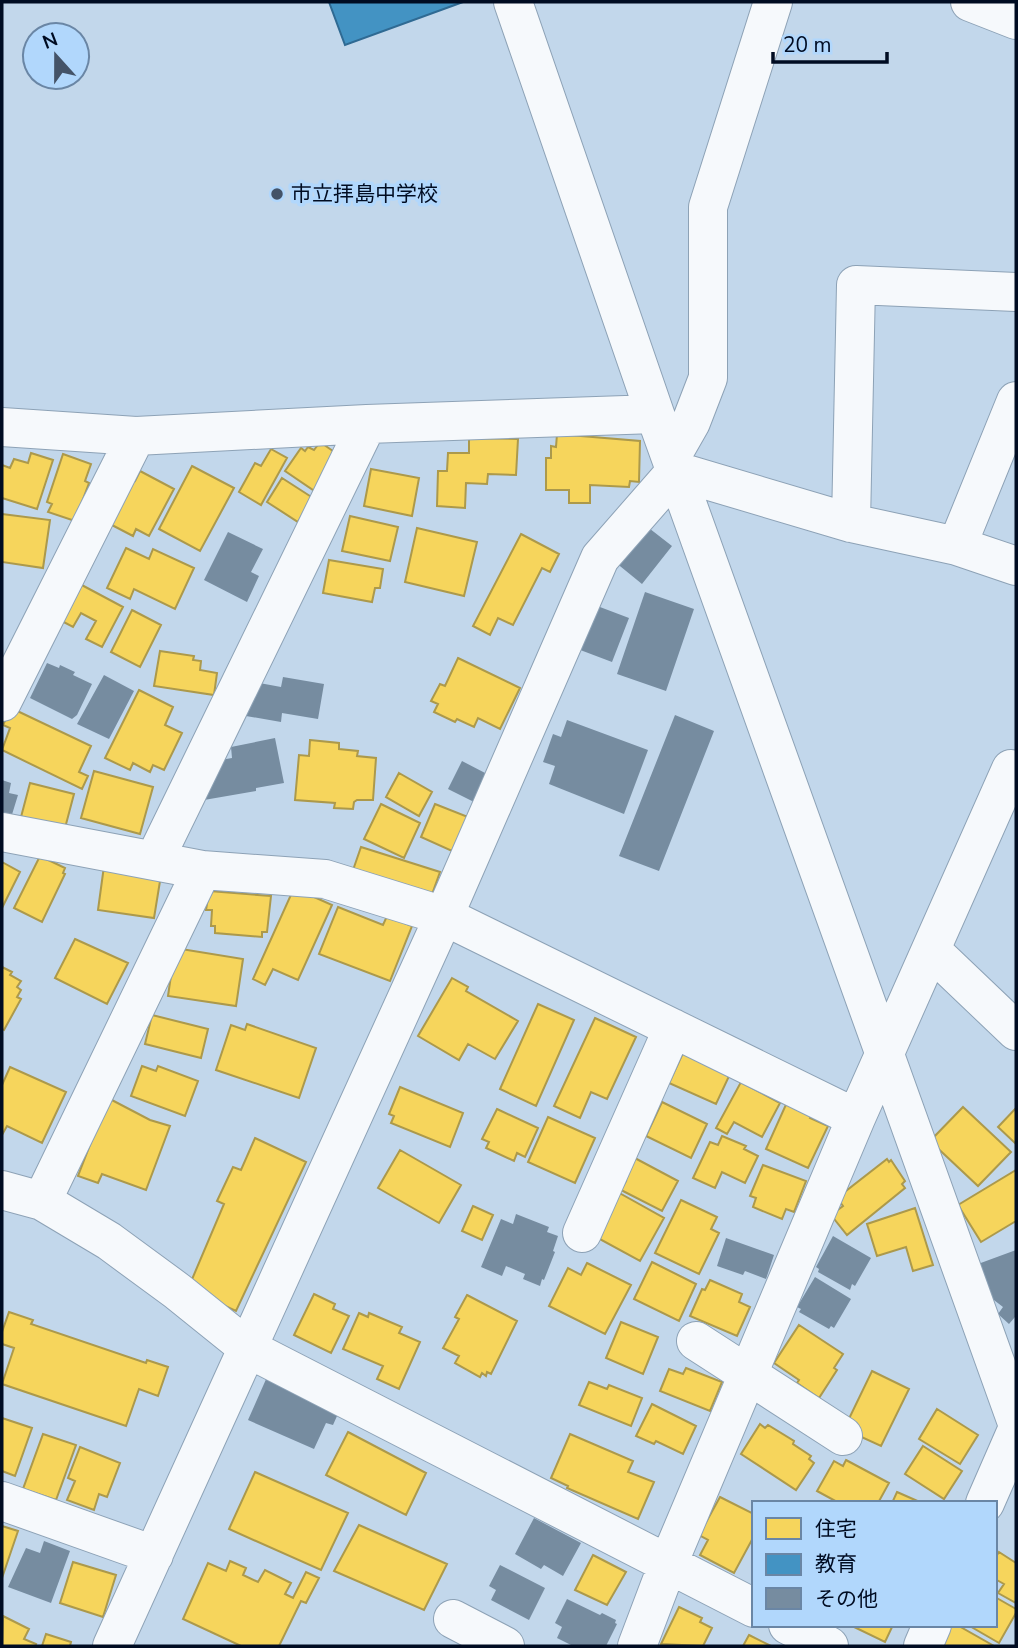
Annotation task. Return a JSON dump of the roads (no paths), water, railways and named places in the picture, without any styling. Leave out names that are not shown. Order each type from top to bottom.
[{"type":"street","points":[[513,2],[655,414],[1016,1420]]},
{"type":"street","points":[[112,1646],[444,916],[600,558],[673,464],[691,422],[708,378],[708,207],[773,2]]},
{"type":"street","points":[[970,2],[1016,20]]},
{"type":"street","points":[[851,523],[856,285],[1016,292]]},
{"type":"street","points":[[957,546],[1016,401]]},
{"type":"street","points":[[2,426],[136,436],[367,424],[655,414]]},
{"type":"street","points":[[153,861],[367,424]]},
{"type":"street","points":[[2,702],[136,436]]},
{"type":"street","points":[[673,464],[851,523],[957,546],[1016,566]]},
{"type":"street","points":[[637,1646],[668,1564],[856,1118],[1013,770]]},
{"type":"street","points":[[2,832],[202,870],[325,879],[444,916],[856,1118]]},
{"type":"street","points":[[42,1201],[202,870]]},
{"type":"street","points":[[931,950],[1016,1031]]},
{"type":"street","points":[[582,1233],[673,1028]]},
{"type":"street","points":[[2,1190],[42,1201],[109,1241],[249,1349],[752,1607]]},
{"type":"street","points":[[696,1341],[843,1436]]},
{"type":"street","points":[[986,1501],[1016,1432]]},
{"type":"street","points":[[2,1501],[154,1555]]},
{"type":"street","points":[[453,1619],[505,1646]]},
{"type":"street","points":[[792,1627],[829,1646]]},
{"type":"street","points":[[923,1646],[931,1627]]},
{"type":"place","name":"市立拝島中学校","points":[[277,194]]}]
